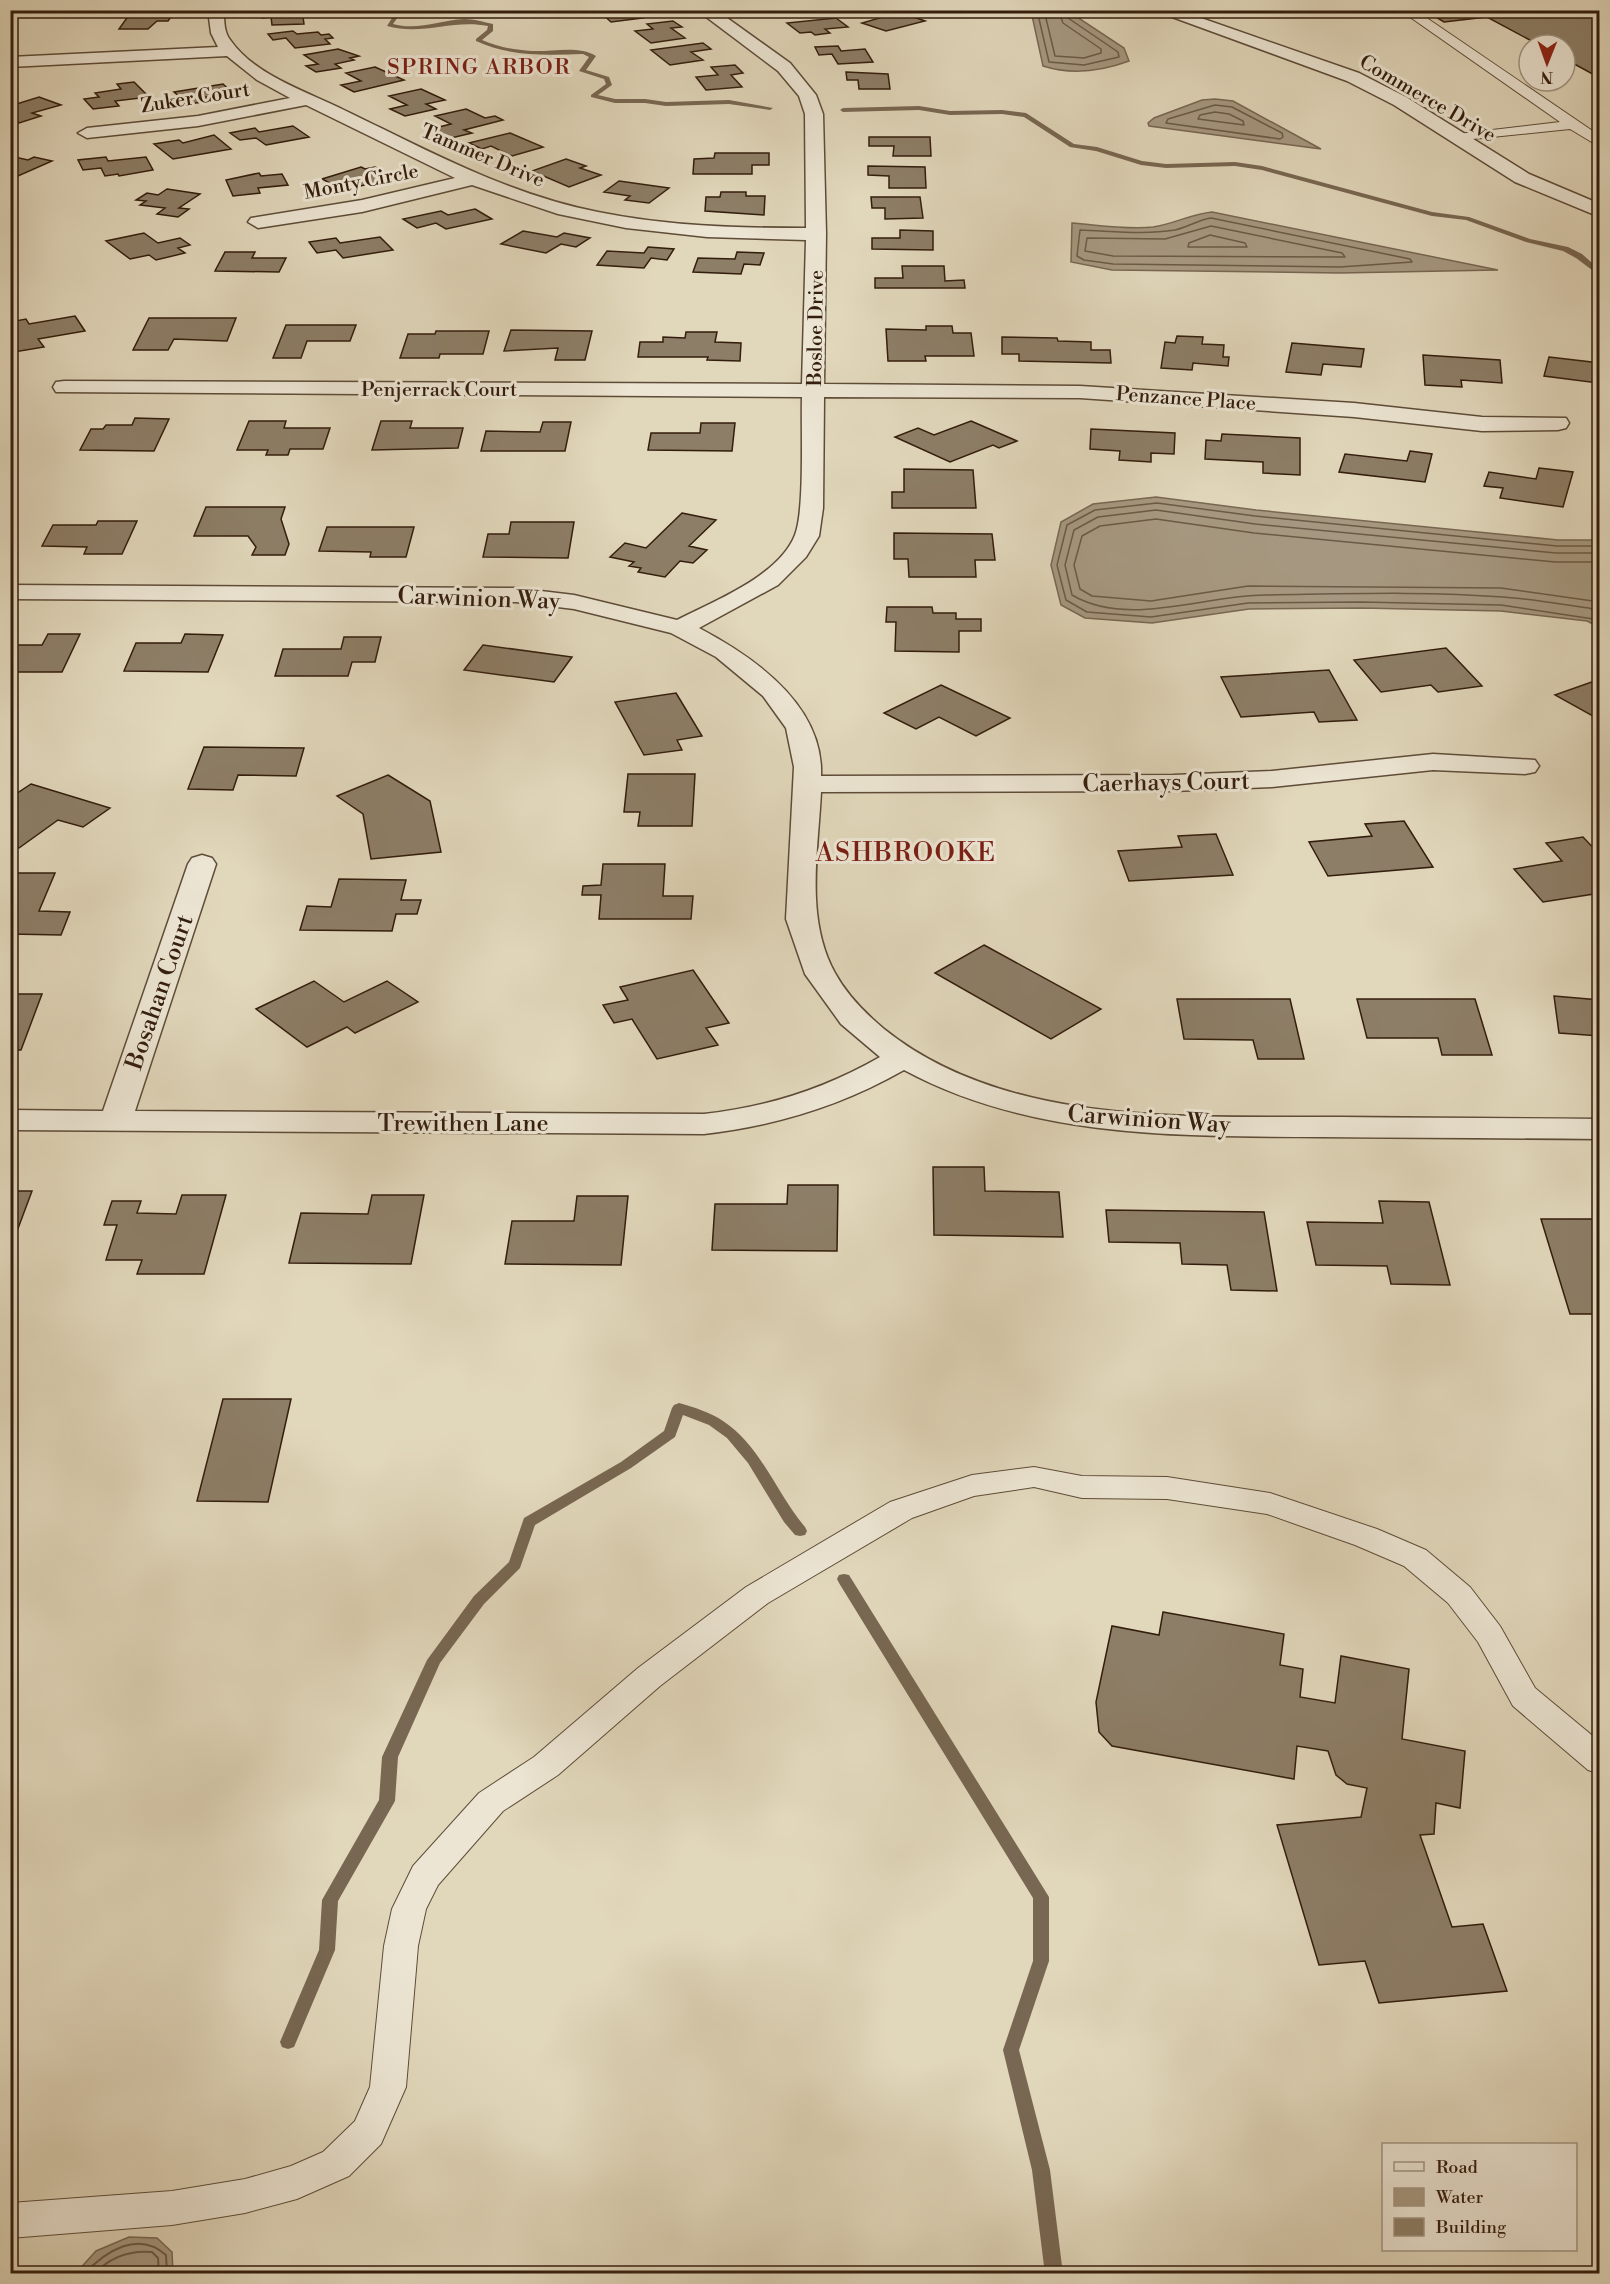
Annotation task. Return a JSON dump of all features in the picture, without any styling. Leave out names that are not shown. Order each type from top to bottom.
[{"type":"street","points":[[216,10],[218,30],[228,47]]},
{"type":"street","name":"Commerce Drive","points":[[1161,10],[1353,77],[1392,97],[1522,177],[1599,211]]},
{"type":"street","name":"Bosloe Drive","points":[[680,628],[756,587],[785,565],[802,545],[810,519],[814,391],[816,128],[807,95],[793,76],[770,55],[712,11]]},
{"type":"street","points":[[10,53],[228,47]]},
{"type":"street","points":[[10,62],[228,47]]},
{"type":"street","name":"Tammer Drive","points":[[228,47],[265,77],[472,179],[520,198],[599,218],[698,231],[816,234]]},
{"type":"street","name":"Zuker Court","points":[[87,133],[198,121],[309,99]]},
{"type":"street","name":"Monty Circle","points":[[258,222],[362,206],[472,179]]},
{"type":"street","name":"Penjerrack Court","points":[[64,387],[814,391]]},
{"type":"street","name":"Penzance Place","points":[[814,391],[1080,392],[1354,410],[1482,424],[1558,423]]},
{"type":"street","name":"Carwinion Way","points":[[10,592],[516,596],[574,602],[680,628],[725,652],[749,670],[787,708],[799,728],[808,767],[801,919],[805,938],[818,974],[830,992],[849,1014],[902,1058],[939,1077],[1006,1100],[1060,1113],[1130,1123],[1174,1126],[1599,1129]]},
{"type":"street","name":"Caerhays Court","points":[[806,784],[1162,784],[1272,779],[1433,762],[1525,766]]},
{"type":"street","name":"Bosahan Court","points":[[116,1120],[202,864]]},
{"type":"street","name":"Trewithen Lane","points":[[10,1119],[704,1124],[746,1120],[808,1105],[866,1079],[902,1058]]},
{"type":"lane","points":[[1406,10],[1569,125],[1599,143]]},
{"type":"lane","points":[[1458,138],[1569,125]]},
{"type":"lane","points":[[10,2221],[172,2208],[245,2196],[297,2182],[336,2164],[368,2132],[388,2087],[401,1946],[409,1909],[426,1876],[491,1802],[546,1766],[649,1677],[757,1595],[901,1510],[972,1486],[1034,1477],[1082,1487],[1167,1488],[1270,1504],[1366,1537],[1415,1558],[1459,1595],[1489,1634],[1524,1697],[1599,1761]]},
{"type":"water","points":[[1031,11],[1068,11],[1124,48],[1129,61],[1086,71],[1043,66]]},
{"type":"water","points":[[1202,100],[1233,101],[1321,149],[1149,126],[1148,123],[1154,118]]},
{"type":"water","points":[[1212,212],[1498,270],[1340,273],[1112,270],[1071,262],[1072,223],[1143,228]]},
{"type":"water","points":[[1156,497],[1256,510],[1558,540],[1599,540],[1599,627],[1587,621],[1501,611],[1361,608],[1249,609],[1152,623],[1085,618],[1061,605],[1051,565],[1061,522],[1093,504]]},
{"type":"water","points":[[129,2237],[157,2238],[172,2252],[173,2273],[76,2273],[96,2251]]},
{"type":"building","points":[[261,10],[302,10],[304,24],[272,25],[271,17],[262,18]]},
{"type":"building","points":[[598,10],[640,10],[635,11],[643,18],[611,22]]},
{"type":"building","points":[[894,10],[925,21],[886,31],[862,23],[883,17],[870,13]]},
{"type":"building","points":[[1424,10],[1600,10],[1600,78],[1577,66],[1577,33],[1517,33],[1487,17],[1444,22]]},
{"type":"building","points":[[173,14],[168,21],[157,21],[148,29],[119,29],[129,15]]},
{"type":"building","points":[[836,18],[848,27],[825,29],[830,33],[815,35],[811,32],[800,33],[787,23]]},
{"type":"building","points":[[673,21],[682,27],[671,28],[685,38],[651,43],[635,31],[653,29],[647,24]]},
{"type":"building","points":[[293,31],[297,34],[318,32],[321,35],[329,34],[333,38],[325,39],[330,44],[295,48],[286,38],[273,40],[268,34]]},
{"type":"building","points":[[703,43],[711,49],[691,52],[703,60],[670,65],[651,50]]},
{"type":"building","points":[[838,46],[841,51],[865,49],[873,62],[838,64],[832,54],[819,55],[815,47]]},
{"type":"building","points":[[338,49],[359,56],[350,58],[354,60],[335,64],[341,68],[316,72],[306,66],[318,64],[304,55]]},
{"type":"building","points":[[735,65],[743,73],[731,75],[742,87],[706,90],[696,77],[718,75],[711,67]]},
{"type":"building","points":[[375,67],[404,80],[354,92],[341,85],[361,81],[346,73]]},
{"type":"building","points":[[846,72],[888,74],[890,89],[859,89],[858,80],[847,80]]},
{"type":"building","points":[[134,82],[149,97],[115,101],[119,106],[93,109],[84,99],[99,97],[95,93],[121,89],[117,84]]},
{"type":"building","points":[[223,84],[233,93],[206,97],[210,101],[182,105],[176,99],[181,98],[174,92]]},
{"type":"building","points":[[421,89],[445,100],[426,104],[436,109],[405,116],[390,109],[407,105],[389,96]]},
{"type":"building","points":[[39,97],[61,105],[32,113],[41,116],[19,123],[10,120],[10,113],[13,112],[10,111],[10,106]]},
{"type":"building","points":[[466,109],[485,118],[495,116],[503,120],[464,130],[472,133],[451,138],[431,129],[451,124],[435,116]]},
{"type":"building","points":[[293,126],[309,137],[266,145],[256,138],[240,140],[230,133],[255,128],[259,132]]},
{"type":"building","points":[[510,133],[543,147],[512,156],[491,146],[482,149],[469,143]]},
{"type":"building","points":[[214,135],[231,149],[173,159],[154,144],[179,140],[183,143]]},
{"type":"building","points":[[869,137],[930,137],[931,156],[893,156],[894,146],[869,146]]},
{"type":"building","points":[[715,153],[769,153],[769,165],[752,165],[752,174],[693,174],[694,159],[714,158]]},
{"type":"building","points":[[10,156],[28,160],[34,157],[52,161],[18,176],[10,174]]},
{"type":"building","points":[[106,157],[108,161],[146,157],[153,170],[105,176],[101,168],[83,170],[78,160]]},
{"type":"building","points":[[566,159],[586,166],[580,168],[601,175],[569,187],[532,171]]},
{"type":"building","points":[[868,166],[925,167],[926,188],[889,188],[889,176],[868,175]]},
{"type":"building","points":[[361,167],[365,169],[375,167],[395,178],[343,190],[322,179]]},
{"type":"building","points":[[259,173],[261,176],[282,174],[288,185],[258,188],[260,193],[233,196],[226,180]]},
{"type":"building","points":[[619,181],[669,188],[649,203],[625,200],[630,196],[604,192]]},
{"type":"building","points":[[167,189],[200,194],[179,208],[189,209],[178,217],[157,214],[165,208],[140,205],[146,201],[136,200],[147,193],[158,195]]},
{"type":"building","points":[[721,192],[746,192],[746,196],[765,196],[764,215],[705,211],[706,197],[720,197]]},
{"type":"building","points":[[871,197],[920,197],[923,218],[885,219],[885,208],[872,208]]},
{"type":"building","points":[[475,209],[492,219],[446,229],[436,223],[417,228],[403,219],[441,211],[448,215]]},
{"type":"building","points":[[900,230],[933,231],[933,250],[872,249],[872,238],[900,238]]},
{"type":"building","points":[[523,231],[557,237],[564,233],[590,238],[576,247],[561,244],[546,253],[501,244]]},
{"type":"building","points":[[144,233],[158,243],[180,238],[190,245],[178,248],[185,253],[156,260],[149,255],[130,259],[106,241]]},
{"type":"building","points":[[380,237],[393,250],[343,258],[336,250],[317,253],[309,242],[336,238],[340,243]]},
{"type":"building","points":[[648,247],[674,249],[667,260],[651,258],[644,268],[597,265],[607,251],[644,253]]},
{"type":"building","points":[[225,252],[255,252],[252,258],[286,258],[279,272],[215,271]]},
{"type":"building","points":[[737,252],[764,253],[760,265],[744,264],[741,274],[693,272],[698,258],[735,259]]},
{"type":"building","points":[[902,266],[944,266],[945,281],[964,280],[965,288],[875,288],[875,278],[903,278]]},
{"type":"building","points":[[75,316],[85,331],[38,339],[44,347],[14,352],[10,347],[10,322],[26,319],[29,324]]},
{"type":"building","points":[[149,318],[236,318],[227,341],[174,339],[168,350],[133,350]]},
{"type":"building","points":[[286,325],[356,325],[350,341],[307,341],[301,358],[273,358]]},
{"type":"building","points":[[926,326],[952,326],[953,333],[971,333],[974,356],[925,356],[926,361],[888,361],[886,329],[926,330]]},
{"type":"building","points":[[511,330],[592,331],[585,360],[555,360],[558,348],[504,351]]},
{"type":"building","points":[[436,331],[489,331],[483,354],[440,354],[439,358],[400,358],[408,334],[435,334]]},
{"type":"building","points":[[686,332],[717,332],[715,342],[741,343],[740,361],[707,360],[708,357],[638,357],[640,342],[663,342],[663,337],[685,338]]},
{"type":"building","points":[[1177,336],[1203,337],[1202,344],[1224,345],[1223,357],[1229,357],[1228,366],[1193,363],[1192,370],[1161,368],[1165,342],[1175,343]]},
{"type":"building","points":[[1002,337],[1057,338],[1058,341],[1091,342],[1091,350],[1110,350],[1111,363],[1019,361],[1019,354],[1002,354]]},
{"type":"building","points":[[1292,343],[1364,349],[1361,367],[1323,364],[1321,375],[1286,372]]},
{"type":"building","points":[[1423,355],[1500,360],[1502,383],[1461,380],[1462,387],[1425,385]]},
{"type":"building","points":[[1549,357],[1600,363],[1598,383],[1544,376]]},
{"type":"building","points":[[135,418],[169,419],[154,451],[80,450],[91,429],[103,429],[106,425],[132,425]]},
{"type":"building","points":[[249,421],[286,421],[284,428],[330,428],[323,449],[290,449],[288,455],[266,455],[268,450],[237,450]]},
{"type":"building","points":[[381,421],[412,421],[410,428],[463,428],[458,448],[372,450]]},
{"type":"building","points":[[971,421],[1017,441],[999,448],[993,445],[950,462],[895,437],[918,428],[934,435]]},
{"type":"building","points":[[543,422],[571,422],[565,451],[481,451],[486,431],[540,432]]},
{"type":"building","points":[[701,423],[735,423],[732,451],[648,450],[651,433],[700,433]]},
{"type":"building","points":[[1091,429],[1175,433],[1174,454],[1151,453],[1151,462],[1119,460],[1120,451],[1090,449]]},
{"type":"building","points":[[1222,434],[1300,438],[1300,475],[1263,473],[1263,462],[1205,459],[1206,440],[1221,441]]},
{"type":"building","points":[[1410,451],[1432,454],[1425,482],[1339,472],[1345,454],[1407,461]]},
{"type":"building","points":[[1539,468],[1573,472],[1563,507],[1500,498],[1503,488],[1484,486],[1489,472],[1536,479]]},
{"type":"building","points":[[904,469],[973,470],[976,508],[892,508],[892,492],[904,492]]},
{"type":"building","points":[[206,507],[285,507],[281,519],[289,544],[285,555],[252,555],[256,547],[248,536],[194,536]]},
{"type":"building","points":[[682,513],[716,520],[689,546],[707,550],[693,563],[680,561],[665,577],[638,572],[641,568],[629,566],[634,562],[610,557],[625,543],[646,548]]},
{"type":"building","points":[[98,521],[137,521],[122,554],[84,554],[87,547],[42,546],[53,525],[96,525]]},
{"type":"building","points":[[511,522],[574,522],[568,558],[483,557],[488,534],[509,534]]},
{"type":"building","points":[[327,527],[414,527],[406,557],[370,557],[371,552],[319,551]]},
{"type":"building","points":[[894,533],[992,534],[995,560],[975,560],[976,577],[909,577],[908,559],[894,559]]},
{"type":"building","points":[[887,607],[932,607],[933,613],[956,613],[956,619],[981,619],[981,631],[959,631],[959,652],[895,651],[896,622],[886,622]]},
{"type":"building","points":[[48,634],[80,634],[62,672],[10,672],[10,645],[42,645]]},
{"type":"building","points":[[185,634],[223,635],[208,672],[124,671],[136,643],[181,643]]},
{"type":"building","points":[[344,637],[381,637],[375,662],[352,662],[348,676],[275,676],[283,649],[341,649]]},
{"type":"building","points":[[483,645],[572,657],[554,682],[464,670]]},
{"type":"building","points":[[1446,648],[1482,686],[1438,692],[1431,685],[1381,692],[1354,660]]},
{"type":"building","points":[[1329,670],[1357,720],[1319,722],[1314,712],[1241,717],[1221,677]]},
{"type":"building","points":[[1600,679],[1600,720],[1555,695]]},
{"type":"building","points":[[941,685],[1010,718],[976,736],[939,717],[916,729],[884,713]]},
{"type":"building","points":[[676,693],[702,736],[677,740],[682,750],[644,755],[615,702]]},
{"type":"building","points":[[204,747],[304,748],[296,776],[238,775],[233,790],[188,789]]},
{"type":"building","points":[[628,774],[695,774],[692,826],[638,826],[640,812],[624,812]]},
{"type":"building","points":[[388,775],[430,801],[441,852],[371,859],[363,814],[337,796]]},
{"type":"building","points":[[31,784],[110,808],[83,827],[58,820],[19,848],[10,845],[10,798]]},
{"type":"building","points":[[1404,821],[1433,867],[1328,876],[1309,842],[1372,836],[1365,824]]},
{"type":"building","points":[[1216,834],[1233,875],[1129,881],[1118,851],[1182,847],[1178,836]]},
{"type":"building","points":[[1583,837],[1600,855],[1600,893],[1543,902],[1514,869],[1562,861],[1546,843]]},
{"type":"building","points":[[603,864],[665,864],[663,896],[693,896],[691,919],[599,919],[601,895],[582,895],[583,886],[601,885]]},
{"type":"building","points":[[10,873],[55,873],[39,911],[70,912],[61,935],[10,934]]},
{"type":"building","points":[[339,879],[406,880],[401,900],[421,900],[417,914],[396,914],[392,931],[300,930],[307,906],[331,907]]},
{"type":"building","points":[[984,945],[1101,1009],[1051,1039],[935,973]]},
{"type":"building","points":[[693,970],[729,1023],[706,1028],[718,1045],[657,1059],[632,1019],[614,1023],[603,1005],[628,1000],[620,987]]},
{"type":"building","points":[[314,981],[344,1002],[387,981],[418,1002],[355,1033],[347,1027],[307,1047],[256,1009]]},
{"type":"building","points":[[10,994],[42,994],[21,1050],[10,1050]]},
{"type":"building","points":[[1554,996],[1600,1000],[1600,1036],[1559,1033]]},
{"type":"building","points":[[1177,999],[1290,999],[1304,1059],[1258,1059],[1253,1040],[1184,1039]]},
{"type":"building","points":[[1357,999],[1475,999],[1492,1055],[1442,1055],[1438,1038],[1367,1038]]},
{"type":"building","points":[[933,1167],[984,1167],[985,1191],[1059,1192],[1063,1237],[934,1235]]},
{"type":"building","points":[[788,1185],[838,1185],[837,1251],[712,1250],[715,1204],[787,1204]]},
{"type":"building","points":[[10,1191],[32,1191],[10,1250]]},
{"type":"building","points":[[182,1195],[226,1195],[204,1274],[137,1274],[142,1260],[106,1260],[117,1225],[104,1225],[112,1201],[141,1201],[137,1213],[176,1214]]},
{"type":"building","points":[[372,1195],[424,1195],[411,1264],[289,1263],[301,1213],[368,1214]]},
{"type":"building","points":[[577,1196],[628,1196],[621,1265],[505,1264],[512,1221],[574,1221]]},
{"type":"building","points":[[1379,1201],[1429,1202],[1450,1285],[1391,1284],[1387,1266],[1316,1265],[1307,1222],[1383,1223]]},
{"type":"building","points":[[1106,1210],[1264,1212],[1277,1291],[1231,1290],[1227,1265],[1182,1264],[1180,1243],[1109,1242]]},
{"type":"building","points":[[1541,1219],[1598,1219],[1600,1314],[1570,1314]]},
{"type":"building","points":[[223,1399],[291,1399],[268,1502],[197,1501]]},
{"type":"building","points":[[1163,1612],[1284,1634],[1280,1665],[1303,1669],[1300,1697],[1335,1703],[1341,1656],[1409,1669],[1402,1739],[1465,1751],[1460,1808],[1436,1803],[1434,1834],[1420,1835],[1452,1927],[1483,1924],[1507,1991],[1379,2003],[1365,1961],[1319,1965],[1277,1825],[1361,1817],[1367,1788],[1347,1784],[1336,1775],[1328,1751],[1297,1746],[1294,1779],[1112,1746],[1099,1732],[1096,1702],[1112,1626],[1159,1635]]},
{"type":"waterway","points":[[400,10],[389,25],[408,29],[463,21],[477,22],[491,25],[490,31],[478,40],[503,49],[530,53],[584,52],[593,56],[582,71],[607,78],[609,85],[593,96],[615,101],[666,104],[729,102],[770,108]]},
{"type":"waterway","points":[[843,110],[919,108],[950,113],[1002,112],[1026,115],[1072,146],[1097,149],[1141,163],[1166,166],[1235,164],[1262,168],[1432,214],[1467,218],[1528,241],[1565,249],[1579,256],[1600,274]]},
{"type":"waterway","points":[[288,2042],[327,1950],[330,1900],[387,1801],[390,1757],[434,1660],[479,1600],[515,1564],[529,1522],[626,1465],[670,1434],[679,1408],[704,1417],[732,1434],[753,1460],[789,1518],[800,1531]]},
{"type":"waterway","points":[[844,1579],[1041,1897],[1041,1961],[1011,2050],[1041,2170],[1054,2274]]},
{"type":"district","name":"SPRING ARBOR","points":[[479,66]]},
{"type":"district","name":"ASHBROOKE","points":[[906,852]]}]
